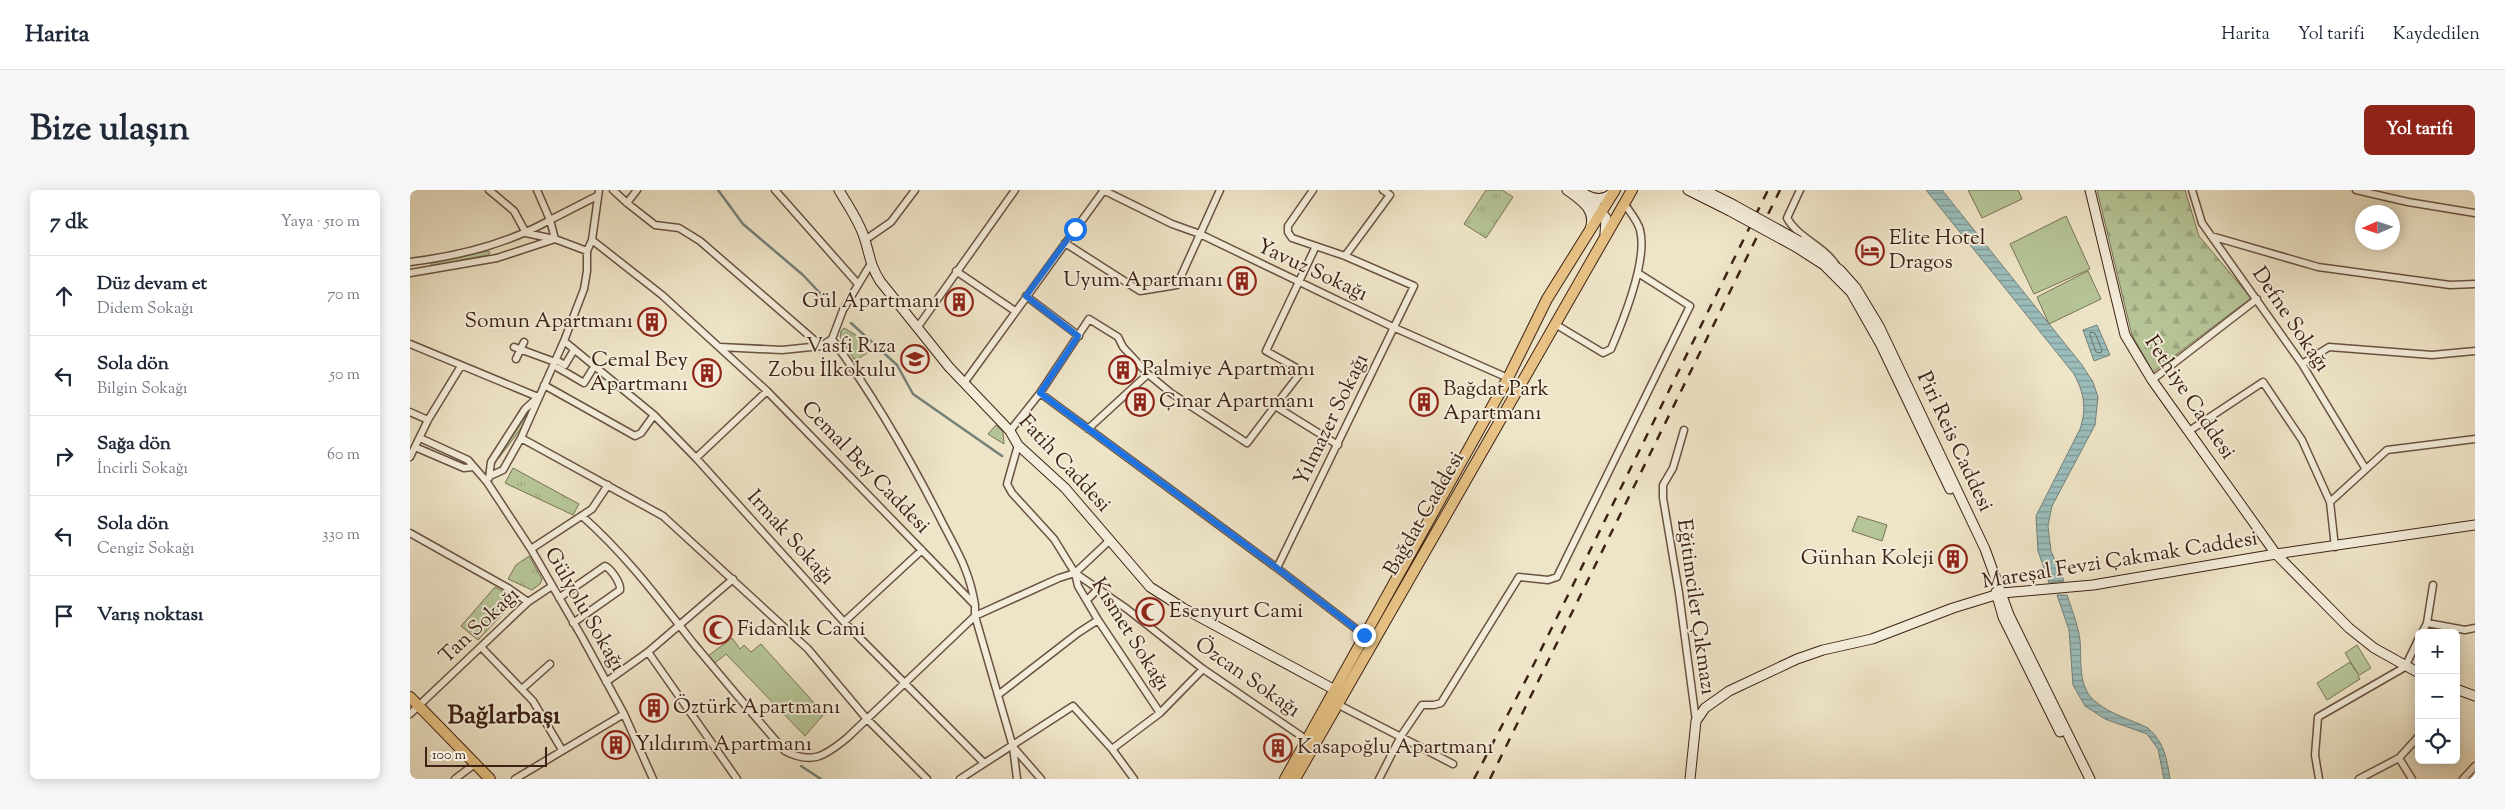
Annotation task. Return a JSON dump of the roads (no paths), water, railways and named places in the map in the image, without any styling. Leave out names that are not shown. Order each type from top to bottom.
[{"type":"main road","name":"Fatih Caddesi","points":[[839,190],[865,240],[870,265],[917,328],[964,383],[1010,431],[1018,445],[1065,488],[1153,590],[1335,690]]},
{"type":"main road","points":[[1567,190],[1584,202],[1590,210],[1592,223],[1587,236]]},
{"type":"main road","points":[[1579,190],[1590,198],[1602,213],[1607,222],[1605,235]]},
{"type":"main road","points":[[1590,198],[1604,198],[1615,190]]},
{"type":"main road","name":"Bağdat Caddesi","points":[[1284,779],[1508,378],[1547,299],[1615,190]]},
{"type":"main road","name":"Bağdat Caddesi","points":[[1295,779],[1632,190]]},
{"type":"main road","points":[[1688,190],[1730,207]]},
{"type":"main road","name":"Piri Reis Caddesi","points":[[1704,190],[1840,270],[1856,288],[1880,326],[1985,549],[1999,593],[2002,617],[2084,779]]},
{"type":"main road","name":"Fethiye Caddesi","points":[[2090,190],[2125,335],[2152,380],[2276,554],[2349,628],[2374,648],[2415,671]]},
{"type":"main road","name":"Piri Reis Caddesi","points":[[1797,244],[1837,277],[1851,292],[1865,314],[2090,779]]},
{"type":"main road","points":[[1547,299],[1546,308],[1549,312],[1562,311]]},
{"type":"main road","points":[[1529,335],[1533,332],[1542,335],[1541,349]]},
{"type":"main road","name":"Mareşal Fevzi Çakmak Caddesi","points":[[1696,720],[1705,708],[1729,691],[1797,659],[1823,650],[1872,639],[1953,608],[1999,593],[2050,588],[2074,588],[2276,554],[2335,547],[2475,525]]},
{"type":"main road","points":[[2460,692],[2475,696]]},
{"type":"main road","points":[[410,697],[420,705],[490,779]]},
{"type":"main road","points":[[1690,779],[1696,720]]},
{"type":"street","points":[[489,190],[514,211],[526,233],[555,239],[587,251]]},
{"type":"street","points":[[537,190],[550,220],[555,239]]},
{"type":"street","points":[[613,190],[655,225],[679,228],[700,241],[821,346]]},
{"type":"street","points":[[627,203],[637,190]]},
{"type":"street","points":[[775,190],[858,284]]},
{"type":"street","points":[[865,240],[891,222],[915,190]]},
{"type":"street","points":[[917,328],[1015,190]]},
{"type":"street","points":[[964,383],[1104,190]]},
{"type":"street","name":"Yavuz Sokağı","points":[[1104,190],[1172,224],[1200,234],[1395,328],[1508,378]]},
{"type":"street","points":[[1065,243],[1140,290],[1177,285],[1220,190]]},
{"type":"street","points":[[1313,190],[1290,220],[1288,232],[1292,238],[1345,256],[1390,196],[1383,190]]},
{"type":"street","points":[[1800,190],[1786,218],[1791,225],[1830,255],[1840,270]]},
{"type":"street","name":"Defne Sokağı","points":[[2192,190],[2202,224],[2302,364],[2365,468]]},
{"type":"street","points":[[2356,190],[2408,202],[2475,213]]},
{"type":"street","points":[[410,262],[428,260],[494,245],[526,233],[598,193]]},
{"type":"street","points":[[489,479],[503,470],[533,416],[538,397],[556,363],[584,288],[587,271],[587,251],[592,240],[598,193]]},
{"type":"street","points":[[1555,324],[1603,353],[1607,353],[1611,349],[1626,314],[1638,273],[1640,230],[1624,203]]},
{"type":"street","points":[[2211,236],[2318,267],[2450,285],[2475,284]]},
{"type":"street","points":[[410,274],[497,258],[555,239]]},
{"type":"street","name":"Cemal Bey Caddesi","points":[[592,240],[662,295],[767,391],[975,605]]},
{"type":"street","points":[[494,245],[497,258]]},
{"type":"street","points":[[1010,431],[1040,393],[1089,319],[1118,337],[1122,347],[1148,374],[1247,444],[1302,371],[1266,351],[1316,246]]},
{"type":"street","name":"Yılmazer Sokağı","points":[[1277,568],[1338,446],[1414,286],[1345,256]]},
{"type":"street","points":[[428,260],[428,271]]},
{"type":"street","points":[[719,347],[747,350],[813,348],[821,346],[832,339],[843,310],[870,265]]},
{"type":"street","points":[[956,271],[1015,311]]},
{"type":"street","points":[[1379,779],[1401,736],[1422,705],[1441,703],[1519,577],[1548,580],[1557,577],[1690,306],[1638,273]]},
{"type":"street","points":[[1026,296],[1078,336]]},
{"type":"street","points":[[2152,380],[2257,299]]},
{"type":"street","points":[[832,339],[862,379],[918,475],[967,568],[975,605],[975,616],[1013,747],[1017,779]]},
{"type":"street","name":"Irmak Sokağı","points":[[564,341],[654,415],[696,458],[844,622],[984,763]]},
{"type":"street","points":[[516,359],[522,350],[524,342]]},
{"type":"street","points":[[410,344],[538,397]]},
{"type":"street","points":[[514,347],[565,365],[574,350]]},
{"type":"street","points":[[2302,364],[2329,347],[2432,355],[2475,351]]},
{"type":"street","points":[[556,363],[566,373],[584,383],[592,370]]},
{"type":"street","points":[[461,366],[428,420],[412,451],[464,468],[473,467]]},
{"type":"street","points":[[1088,429],[1148,374]]},
{"type":"street","points":[[2189,431],[2263,382],[2302,440],[2330,502],[2335,547]]},
{"type":"street","points":[[544,385],[634,436],[641,433],[654,415]]},
{"type":"street","points":[[696,458],[767,391]]},
{"type":"street","points":[[1040,393],[1277,568],[1364,635]]},
{"type":"street","points":[[489,479],[491,462],[525,410],[538,397]]},
{"type":"street","points":[[1275,406],[1338,446]]},
{"type":"street","points":[[410,412],[428,420]]},
{"type":"street","name":"Eğitimciler Çıkmazı","points":[[1684,430],[1673,468],[1663,485],[1662,498],[1679,593],[1696,720]]},
{"type":"street","name":"Gülyolu Sokağı","points":[[420,438],[468,460],[473,467],[489,479],[573,622],[624,714],[653,779]]},
{"type":"street","points":[[521,438],[663,516],[808,649],[866,718],[927,779]]},
{"type":"street","points":[[2330,502],[2365,468],[2387,450],[2475,439]]},
{"type":"street","name":"Özcan Sokağı","points":[[1018,445],[1007,484],[1012,494],[1054,539],[1075,573],[1203,669],[1307,740]]},
{"type":"street","points":[[531,549],[592,509],[608,485]]},
{"type":"street","points":[[582,516],[608,540],[648,583],[680,626],[785,751],[797,757],[813,759],[834,749],[975,616],[1059,578],[1075,573],[1102,545],[1109,541]]},
{"type":"street","points":[[410,543],[413,534],[508,588],[528,602]]},
{"type":"street","points":[[844,622],[922,550]]},
{"type":"street","points":[[559,598],[605,566],[621,588],[573,622]]},
{"type":"street","name":"Kısmet Sokağı","points":[[1075,573],[1078,586],[1098,620],[1160,713]]},
{"type":"street","points":[[606,682],[680,626],[732,579]]},
{"type":"street","points":[[2424,629],[2427,623],[2433,585]]},
{"type":"street","name":"Tan Sokağı","points":[[410,714],[482,648],[528,602],[552,586]]},
{"type":"street","points":[[1087,600],[1098,589]]},
{"type":"street","points":[[998,695],[1078,633],[1098,620]]},
{"type":"street","points":[[2427,623],[2466,630],[2475,628]]},
{"type":"street","points":[[2320,779],[2315,755],[2318,717],[2405,667],[2415,646]]},
{"type":"street","points":[[482,648],[523,688],[562,750]]},
{"type":"street","points":[[648,652],[736,778]]},
{"type":"street","points":[[523,688],[550,664]]},
{"type":"street","points":[[1112,749],[1160,713],[1203,669]]},
{"type":"street","points":[[1337,704],[1453,764]]},
{"type":"street","points":[[960,779],[1013,747],[1074,706],[1112,749],[1134,779]]},
{"type":"street","points":[[515,779],[624,714]]},
{"type":"street","points":[[2360,779],[2399,758],[2415,740]]},
{"type":"street","points":[[1013,747],[1041,779]]},
{"type":"street","points":[[2399,758],[2412,779]]},
{"type":"street","points":[[455,779],[476,763]]},
{"type":"street","points":[[2463,779],[2475,766]]},
{"type":"water","points":[[1926,190],[1942,190],[2082,365],[2093,382],[2098,397],[2095,425],[2052,506],[2048,526],[2051,551],[2064,581],[2049,583],[2038,551],[2036,516],[2080,429],[2084,407],[2080,388],[2074,374]]},
{"type":"water","points":[[2097,325],[2110,355],[2094,361],[2083,330]]},
{"type":"water","points":[[2057,595],[2067,595],[2075,618],[2080,640],[2083,682],[2090,696],[2108,710],[2148,728],[2153,733],[2164,751],[2170,779],[2164,779],[2158,749],[2147,734],[2105,719],[2085,706],[2073,685],[2069,630]]},
{"type":"waterway","points":[[718,190],[743,224],[803,275],[834,308]]},
{"type":"waterway","points":[[851,323],[897,365],[913,394],[1002,456]]},
{"type":"waterway","points":[[801,766],[821,779]]},
{"type":"railway","points":[[1474,779],[1530,672],[1768,190]]},
{"type":"railway","points":[[1490,779],[1780,190]]},
{"type":"place","name":"Elite Hotel Dragos","points":[[1870,251]]},
{"type":"place","name":"Uyum Apartmanı","points":[[1242,281]]},
{"type":"place","name":"Gül Apartmanı","points":[[959,302]]},
{"type":"place","name":"Somun Apartmanı","points":[[652,322]]},
{"type":"place","name":"Vasfi Rıza Zobu İlkokulu","points":[[915,359]]},
{"type":"place","name":"Palmiye Apartmanı","points":[[1123,370]]},
{"type":"place","name":"Cemal Bey Apartmanı","points":[[707,373]]},
{"type":"place","name":"Çınar Apartmanı","points":[[1140,402]]},
{"type":"place","name":"Bağdat Park Apartmanı","points":[[1424,402]]},
{"type":"place","name":"Günhan Koleji","points":[[1953,559]]},
{"type":"place","name":"Esenyurt Cami","points":[[1150,612]]},
{"type":"place","name":"Fidanlık Cami","points":[[718,630]]},
{"type":"place","name":"Öztürk Apartmanı","points":[[654,708]]},
{"type":"place","name":"Yıldırım Apartmanı","points":[[616,745]]},
{"type":"place","name":"Kasapoğlu Apartmanı","points":[[1278,748]]},
{"type":"district","name":"Bağlarbaşı","points":[[504,716]]}]
